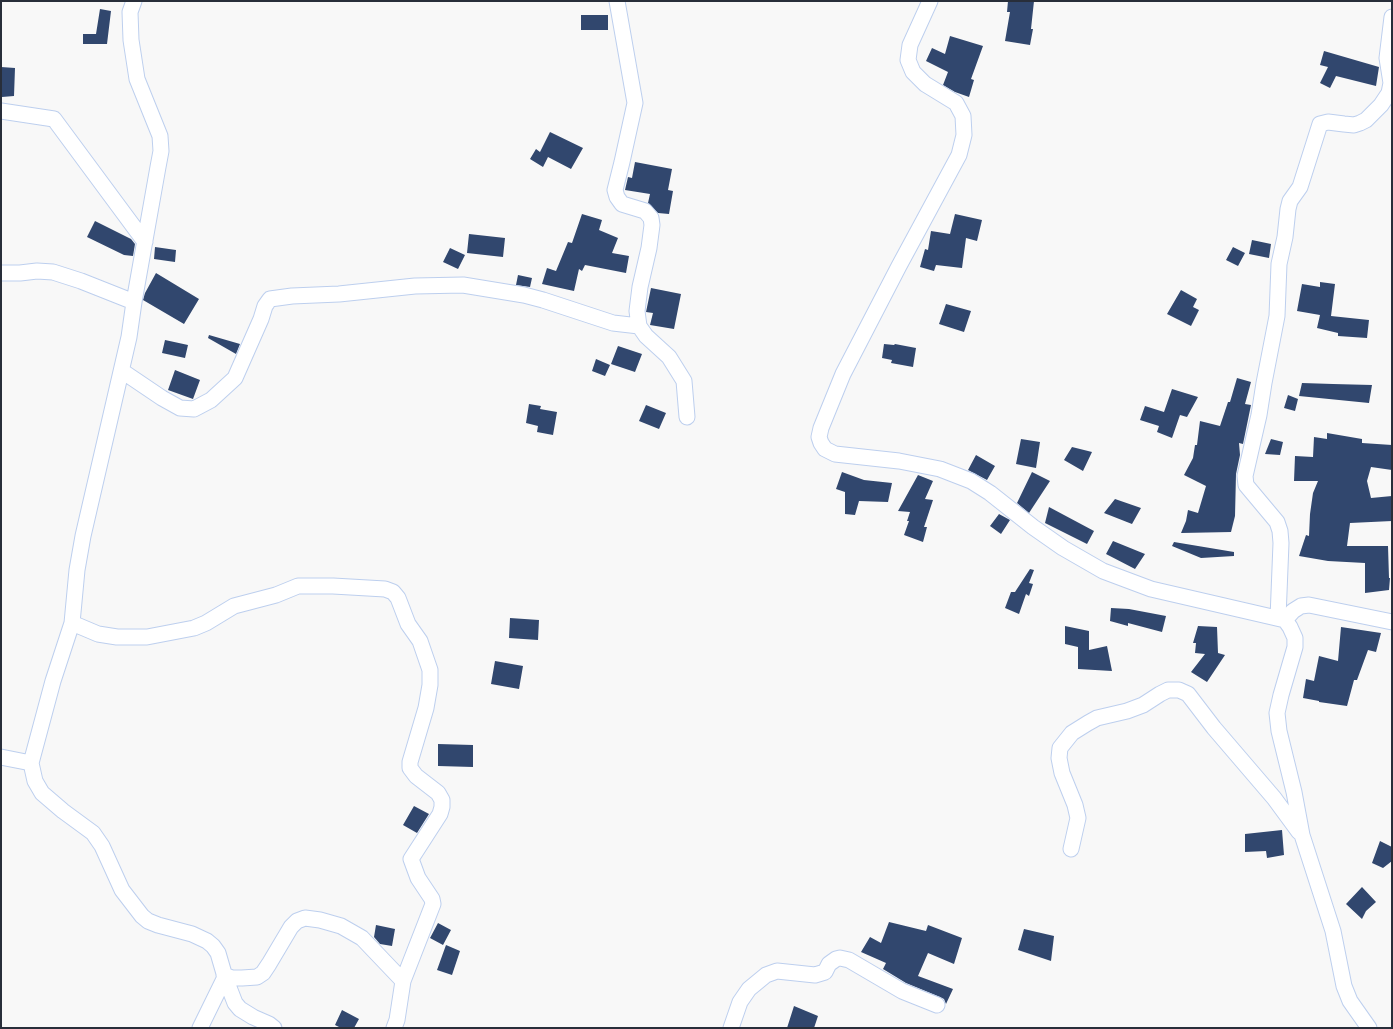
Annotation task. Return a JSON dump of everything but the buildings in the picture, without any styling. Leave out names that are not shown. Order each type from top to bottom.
[{"type":"street","points":[[134,1],[130,12],[131,40],[137,79],[160,136],[158,167],[134,302],[130,336],[76,570],[72,623],[53,681],[31,763],[34,781],[42,793],[63,811],[93,833],[102,846],[122,890],[142,916],[148,921],[158,925],[192,934],[207,940],[218,953],[224,976],[235,1003],[240,1009],[274,1028]]},
{"type":"street","points":[[617,1],[635,103],[615,190],[617,197],[622,204],[645,211],[651,218],[652,225],[649,248],[640,287],[637,311],[639,326],[646,336],[669,357],[684,381],[687,417]]},
{"type":"street","points":[[930,1],[910,45],[908,60],[913,72],[925,84],[956,104],[963,116],[965,125],[963,142],[959,155],[843,374],[820,428],[819,437],[821,444],[825,449],[835,454],[899,461],[946,471],[971,481],[990,493],[1033,527],[1063,548],[1104,571],[1151,589],[1281,619],[1293,633],[1295,638],[1295,647],[1281,695],[1278,713],[1279,730],[1294,792],[1303,839],[1334,931],[1344,986],[1350,1001],[1369,1028]]},
{"type":"street","points":[[1281,619],[1280,531],[1277,522],[1246,485],[1245,476],[1259,415],[1277,316],[1279,264],[1285,236],[1288,209],[1290,201],[1300,187],[1320,124],[1328,122],[1354,125],[1360,123],[1366,120],[1389,93],[1391,83],[1387,58],[1392,18]]},
{"type":"street","points":[[1,111],[54,119],[145,242]]},
{"type":"street","points":[[1,273],[20,273],[37,270],[53,272],[81,281],[134,302]]},
{"type":"street","points":[[122,371],[162,398],[180,408],[194,409],[211,400],[235,378],[261,319],[265,306],[270,299],[292,296],[339,294],[415,286],[463,284],[524,295],[613,323],[639,326]]},
{"type":"street","points":[[72,623],[98,634],[117,637],[147,637],[194,628],[206,623],[234,606],[276,596],[298,586],[333,586],[385,589],[393,592],[398,598],[408,624],[420,642],[430,670],[430,686],[426,708],[410,762],[410,768],[416,776],[438,793],[442,800],[442,807],[440,814],[411,859],[418,878],[432,899],[433,904],[403,981],[397,1020],[394,1028]]},
{"type":"street","points":[[1281,619],[1301,606],[1309,605],[1392,622]]},
{"type":"street","points":[[1071,849],[1078,818],[1075,805],[1062,773],[1059,758],[1060,748],[1072,733],[1088,722],[1143,705],[1168,690],[1179,690],[1188,694],[1214,728],[1290,818],[1303,839]]},
{"type":"street","points":[[1,757],[31,763]]},
{"type":"street","points":[[224,976],[232,978],[257,977],[263,973],[290,927],[305,918],[320,920],[341,926],[362,938],[403,981]]},
{"type":"street","points":[[731,1028],[740,1002],[749,989],[766,975],[777,971],[815,975],[824,972],[829,964],[840,958],[849,960],[902,991],[937,1005]]},
{"type":"street","points":[[200,1028],[224,976]]}]
